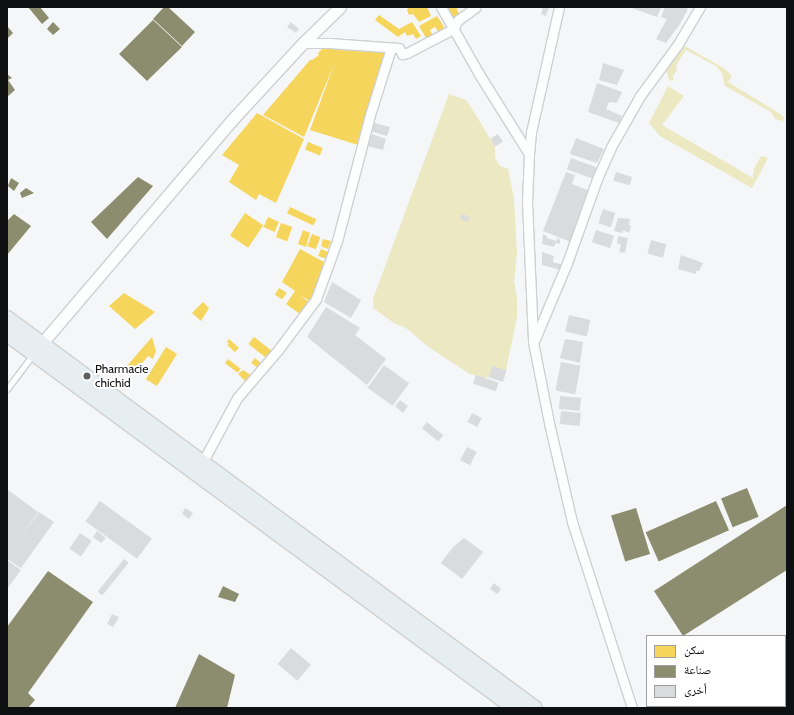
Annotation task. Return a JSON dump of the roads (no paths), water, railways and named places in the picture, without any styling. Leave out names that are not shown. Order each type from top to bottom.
[{"type":"highway","points":[[7,318],[38,349],[514,708]]},
{"type":"highway","points":[[7,334],[38,349],[202,463],[535,708]]},
{"type":"street","points":[[38,349],[231,121],[303,43],[340,7]]},
{"type":"street","points":[[441,7],[529,154]]},
{"type":"street","points":[[303,43],[330,43],[399,48],[402,54],[407,53],[453,28],[458,20],[476,7]]},
{"type":"street","points":[[559,7],[531,132],[529,154],[528,202],[533,342],[546,409],[572,522],[632,708]]},
{"type":"street","points":[[533,342],[567,264],[597,179],[611,146],[640,96],[678,44],[700,7]]},
{"type":"street","points":[[202,463],[237,398],[278,350],[316,299],[337,241],[368,123],[391,48]]},
{"type":"lane","points":[[7,389],[38,349]]},
{"type":"place","name":"Pharmacie chichid","points":[[87,376]]}]
